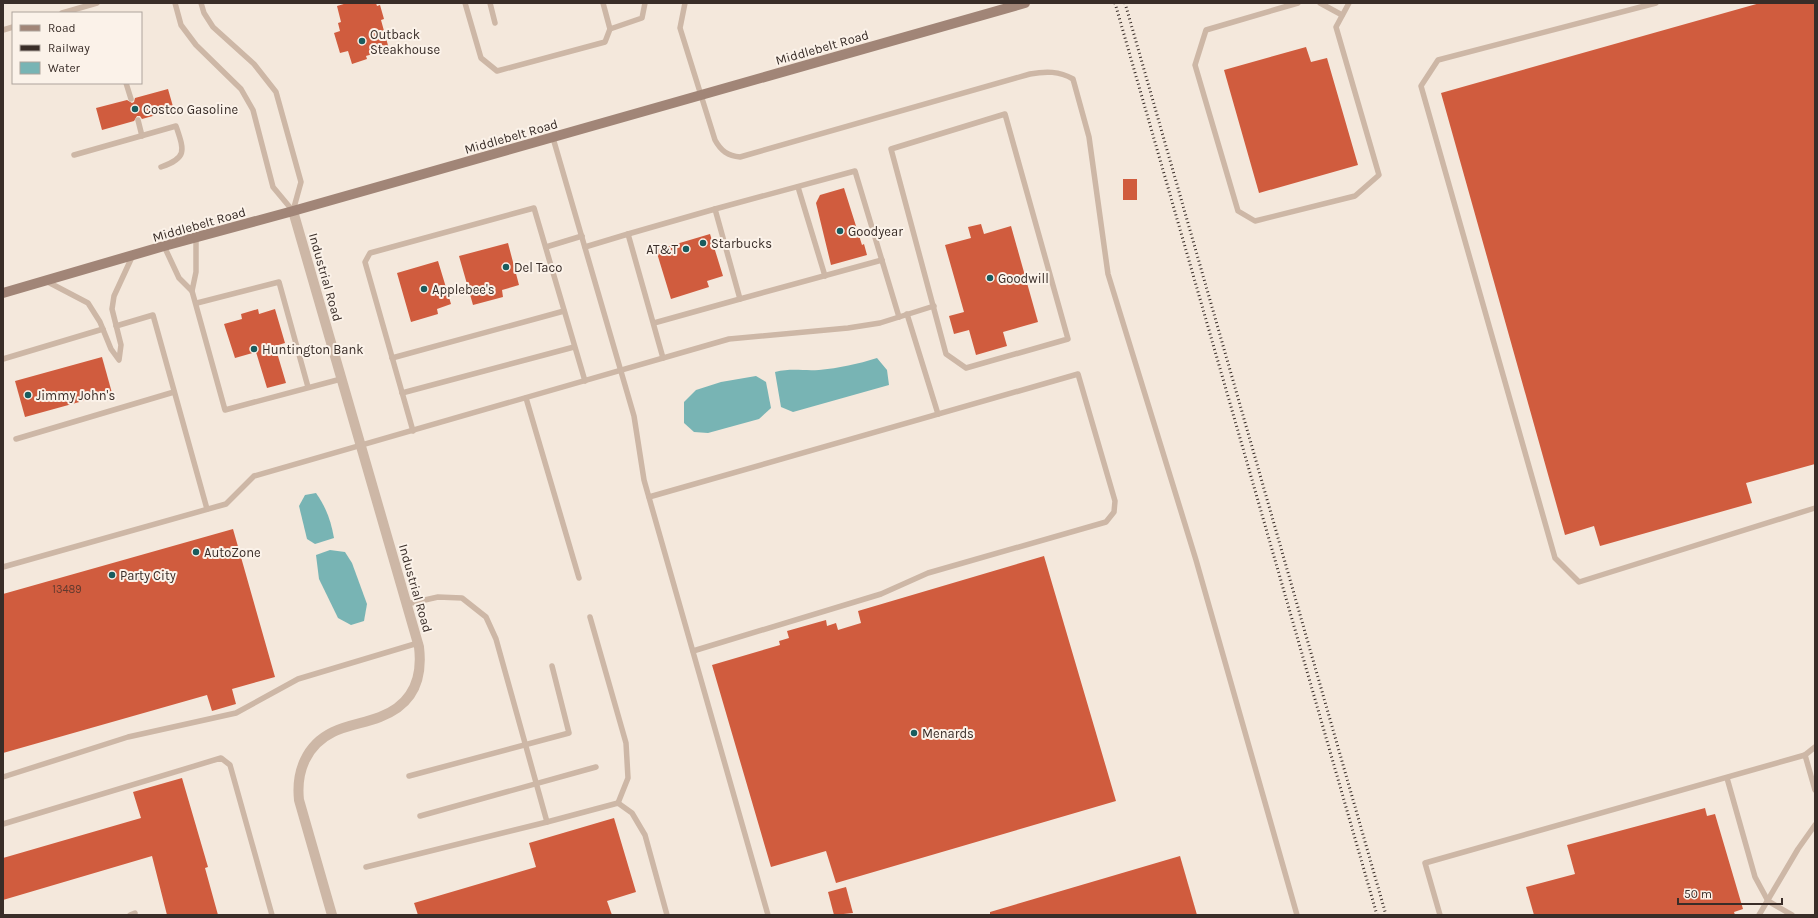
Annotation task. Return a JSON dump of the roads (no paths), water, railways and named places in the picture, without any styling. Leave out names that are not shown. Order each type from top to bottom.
[{"type":"main road","name":"Middlebelt Road","points":[[4,291],[132,257],[164,246],[553,138],[1025,3]]},
{"type":"street","name":"Industrial Road","points":[[293,211],[407,604],[418,643],[420,658],[420,670],[410,697],[387,714],[334,731],[325,736],[314,745],[304,760],[299,773],[299,800],[332,915]]},
{"type":"lane","points":[[72,12],[97,3]]},
{"type":"lane","points":[[175,3],[181,25],[196,45],[241,89],[253,110],[273,187],[293,211]]},
{"type":"lane","points":[[201,3],[204,13],[213,27],[254,64],[276,92],[301,182],[293,211]]},
{"type":"lane","points":[[465,3],[481,58],[497,71],[605,42],[610,29],[603,3]]},
{"type":"lane","points":[[490,3],[495,23]]},
{"type":"lane","points":[[610,29],[642,18],[645,3]]},
{"type":"lane","points":[[685,3],[680,28],[718,146],[727,154],[740,157],[1030,74],[1058,72],[1073,79],[1089,137],[1108,274],[1196,560],[1297,915]]},
{"type":"lane","points":[[1298,3],[1206,30],[1195,65],[1238,211],[1255,221],[1355,196],[1378,176],[1336,27],[1349,3]]},
{"type":"lane","points":[[1320,3],[1342,15]]},
{"type":"lane","points":[[1656,3],[1438,60],[1420,86],[1555,558],[1579,582],[1815,508]]},
{"type":"lane","points":[[126,84],[131,99]]},
{"type":"lane","points":[[1005,114],[1068,339],[966,368],[946,354],[934,306],[891,149],[1005,114]]},
{"type":"lane","points":[[138,120],[142,136]]},
{"type":"lane","points":[[74,155],[176,126],[183,148],[180,157],[174,162],[161,166]]},
{"type":"lane","points":[[553,138],[634,416],[644,480],[768,915]]},
{"type":"lane","points":[[585,247],[715,209],[855,171],[899,317]]},
{"type":"lane","points":[[798,187],[825,276]]},
{"type":"lane","points":[[413,431],[365,262],[370,253],[534,208],[585,381]]},
{"type":"lane","points":[[715,209],[740,299]]},
{"type":"lane","points":[[628,234],[664,358]]},
{"type":"lane","points":[[546,247],[582,236]]},
{"type":"lane","points":[[192,291],[196,272],[196,237]]},
{"type":"lane","points":[[164,246],[179,278],[192,291],[197,303],[226,410],[342,379]]},
{"type":"lane","points":[[46,281],[88,303],[103,329],[111,349],[119,360],[121,345],[112,309],[114,296],[132,257]]},
{"type":"lane","points":[[654,323],[882,260]]},
{"type":"lane","points":[[197,303],[279,282],[308,388]]},
{"type":"lane","points":[[3,567],[226,504],[254,476],[729,339],[848,328],[880,323],[934,306]]},
{"type":"lane","points":[[392,358],[564,311]]},
{"type":"lane","points":[[907,314],[938,414]]},
{"type":"lane","points":[[116,326],[153,316],[207,509]]},
{"type":"lane","points":[[3,359],[103,329]]},
{"type":"lane","points":[[402,393],[574,346]]},
{"type":"lane","points":[[649,497],[1078,374],[1115,500],[1114,512],[1106,522],[928,573],[881,594],[693,652]]},
{"type":"lane","points":[[16,439],[174,392]]},
{"type":"lane","points":[[526,398],[579,578]]},
{"type":"lane","points":[[407,604],[438,597],[462,598],[486,617],[496,639],[547,822]]},
{"type":"lane","points":[[590,617],[626,743],[628,778],[618,803]]},
{"type":"lane","points":[[3,777],[128,737],[236,713],[298,679],[418,643]]},
{"type":"lane","points":[[409,776],[569,733],[552,666]]},
{"type":"lane","points":[[1440,915],[1425,863],[1805,755],[1815,747]]},
{"type":"lane","points":[[1805,755],[1815,790]]},
{"type":"lane","points":[[3,824],[221,758],[230,765],[272,915]]},
{"type":"lane","points":[[420,816],[596,767]]},
{"type":"lane","points":[[1727,778],[1756,877],[1768,901],[1792,915]]},
{"type":"lane","points":[[366,867],[618,803]]},
{"type":"lane","points":[[618,803],[632,813],[645,835],[668,915]]},
{"type":"lane","points":[[1759,915],[1798,849],[1815,825]]},
{"type":"water","points":[[877,358],[887,370],[889,385],[793,412],[781,407],[775,372],[848,366]]},
{"type":"water","points":[[756,376],[766,382],[771,408],[759,419],[708,433],[694,432],[684,423],[684,402],[696,390],[721,382]]},
{"type":"water","points":[[316,493],[328,514],[334,538],[315,544],[307,539],[299,506],[305,495]]},
{"type":"water","points":[[330,550],[345,552],[352,563],[367,604],[364,621],[351,625],[338,618],[319,579],[316,555]]},
{"type":"railway","points":[[1115,3],[1377,915]]},
{"type":"railway","points":[[1125,3],[1386,915]]},
{"type":"place","name":"Outback Steakhouse","points":[[362,41]]},
{"type":"place","name":"Costco Gasoline","points":[[135,109]]},
{"type":"place","name":"Goodyear","points":[[840,231]]},
{"type":"place","name":"Starbucks","points":[[703,243]]},
{"type":"place","name":"AT&T","points":[[686,249]]},
{"type":"place","name":"Del Taco","points":[[506,267]]},
{"type":"place","name":"Goodwill","points":[[990,278]]},
{"type":"place","name":"Applebee's","points":[[424,289]]},
{"type":"place","name":"Huntington Bank","points":[[254,349]]},
{"type":"place","name":"Jimmy John's","points":[[28,395]]},
{"type":"place","name":"AutoZone","points":[[196,552]]},
{"type":"place","name":"Party City","points":[[112,575]]},
{"type":"place","name":"Menards","points":[[914,733]]}]
